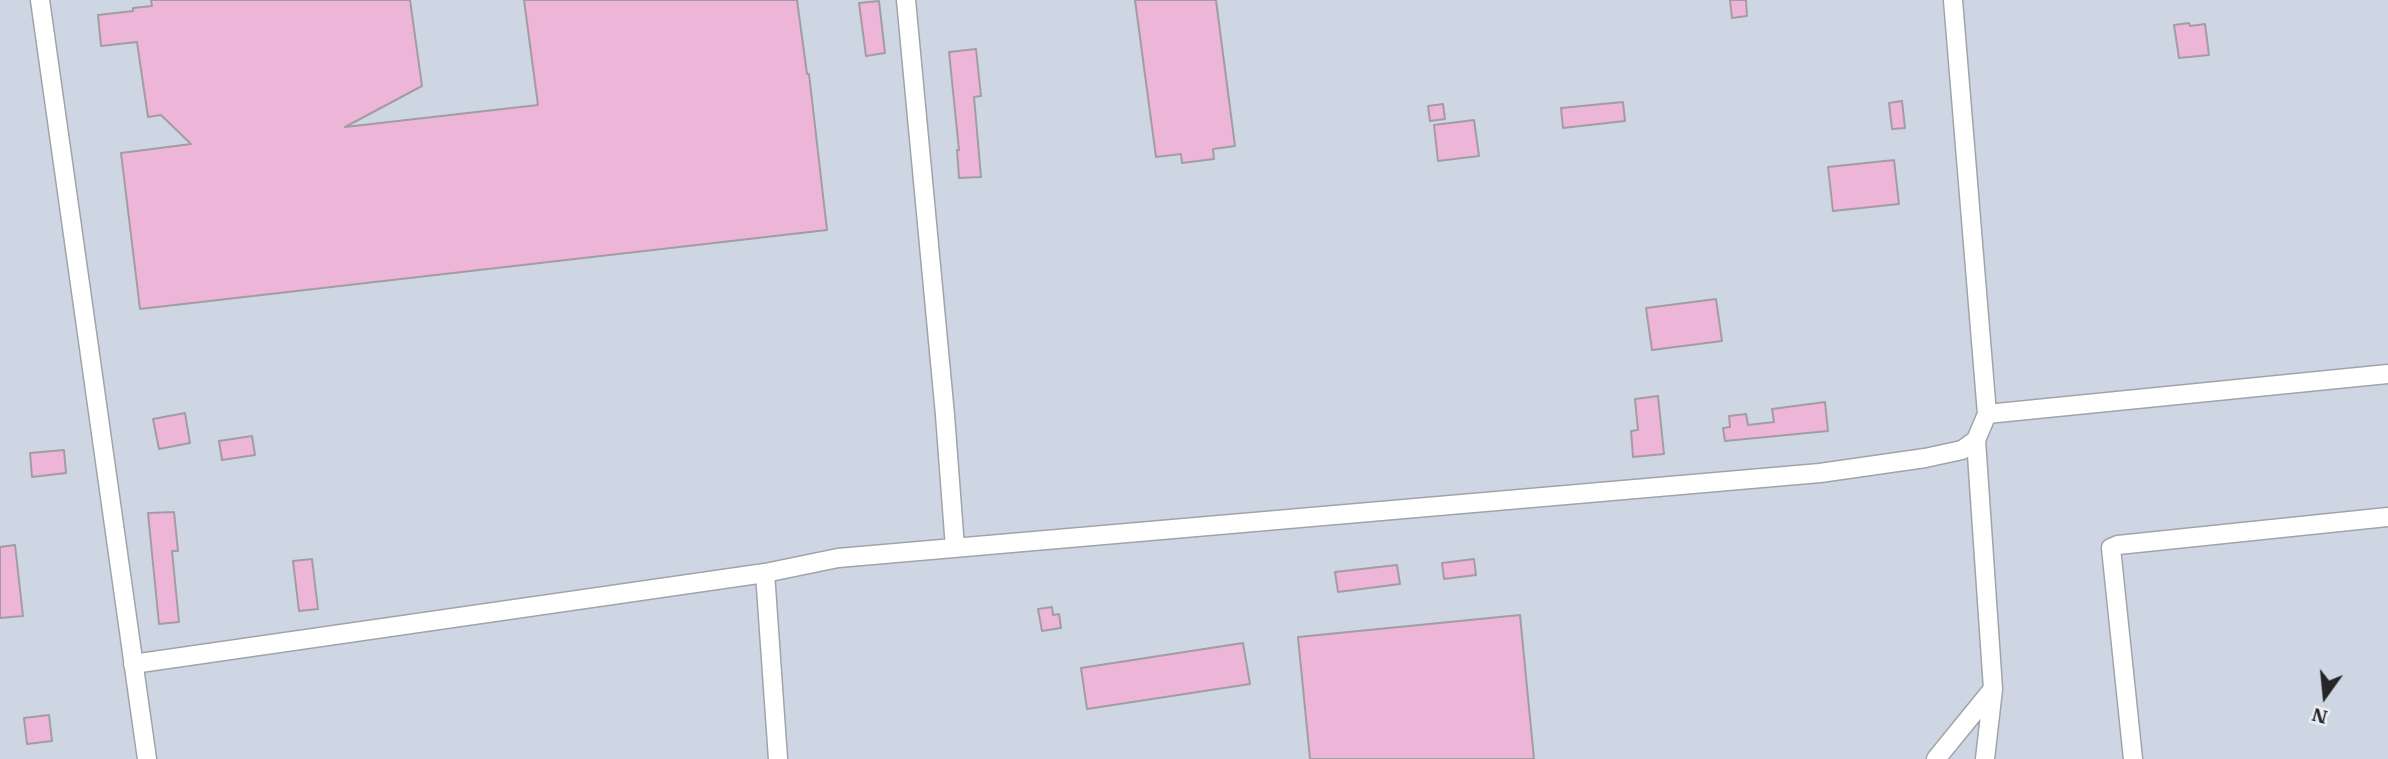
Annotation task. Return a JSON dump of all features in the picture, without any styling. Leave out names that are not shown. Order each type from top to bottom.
[{"type":"lane","points":[[40,0],[147,759]]},
{"type":"lane","points":[[906,0],[955,548]]},
{"type":"lane","points":[[1953,0],[1987,414],[1976,440],[1993,689],[1985,759]]},
{"type":"lane","points":[[1987,414],[2388,374]]},
{"type":"lane","points":[[133,664],[765,573],[838,558],[1820,473],[1925,458],[1962,450],[1976,440]]},
{"type":"lane","points":[[2133,759],[2111,548],[2118,545],[2388,517]]},
{"type":"lane","points":[[765,573],[778,759]]},
{"type":"lane","points":[[1936,759],[1993,689]]},
{"type":"shaded area","points":[[0,0],[2388,0],[2388,759],[0,759]]},
{"type":"building","points":[[151,0],[410,0],[422,86],[345,127],[538,105],[524,0],[797,0],[809,74],[827,230],[140,309],[121,153],[191,144],[161,115],[148,117],[137,42],[101,46],[98,15],[152,6]]},
{"type":"building","points":[[1135,0],[1216,0],[1235,146],[1213,149],[1214,159],[1182,163],[1181,154],[1156,157]]},
{"type":"building","points":[[1730,0],[1746,0],[1747,16],[1732,18]]},
{"type":"building","points":[[879,1],[885,53],[866,56],[859,3]]},
{"type":"building","points":[[2189,23],[2190,26],[2205,24],[2209,55],[2179,58],[2174,25]]},
{"type":"building","points":[[976,49],[981,96],[974,97],[981,177],[959,178],[959,150],[949,52]]},
{"type":"building","points":[[1902,101],[1905,128],[1892,129],[1889,103]]},
{"type":"building","points":[[1623,102],[1625,121],[1563,128],[1561,108]]},
{"type":"building","points":[[1443,104],[1445,119],[1430,121],[1428,106]]},
{"type":"building","points":[[1474,120],[1479,156],[1438,161],[1434,125]]},
{"type":"building","points":[[1894,160],[1899,204],[1833,211],[1828,167]]},
{"type":"building","points":[[1716,299],[1722,341],[1652,350],[1646,308]]},
{"type":"building","points":[[1658,396],[1664,454],[1633,457],[1631,431],[1638,430],[1635,399]]},
{"type":"building","points":[[1825,402],[1828,431],[1725,441],[1723,428],[1730,427],[1729,416],[1746,414],[1748,425],[1774,422],[1772,409]]},
{"type":"building","points":[[185,413],[190,443],[159,449],[153,419]]},
{"type":"building","points":[[252,436],[255,455],[222,460],[219,441]]},
{"type":"building","points":[[64,450],[66,473],[32,477],[30,453]]},
{"type":"building","points":[[174,512],[178,551],[172,551],[179,622],[159,624],[148,513]]},
{"type":"building","points":[[15,545],[23,616],[0,618],[0,547]]},
{"type":"building","points":[[312,559],[318,609],[299,611],[293,561]]},
{"type":"building","points":[[1474,559],[1476,575],[1444,579],[1442,563]]},
{"type":"building","points":[[1397,565],[1400,584],[1338,592],[1335,572]]},
{"type":"building","points":[[1052,607],[1053,615],[1059,614],[1061,628],[1042,631],[1038,609]]},
{"type":"building","points":[[1520,615],[1534,759],[1310,759],[1298,637]]},
{"type":"building","points":[[1243,643],[1250,684],[1087,709],[1081,668]]},
{"type":"building","points":[[49,715],[52,741],[27,744],[24,718]]}]
